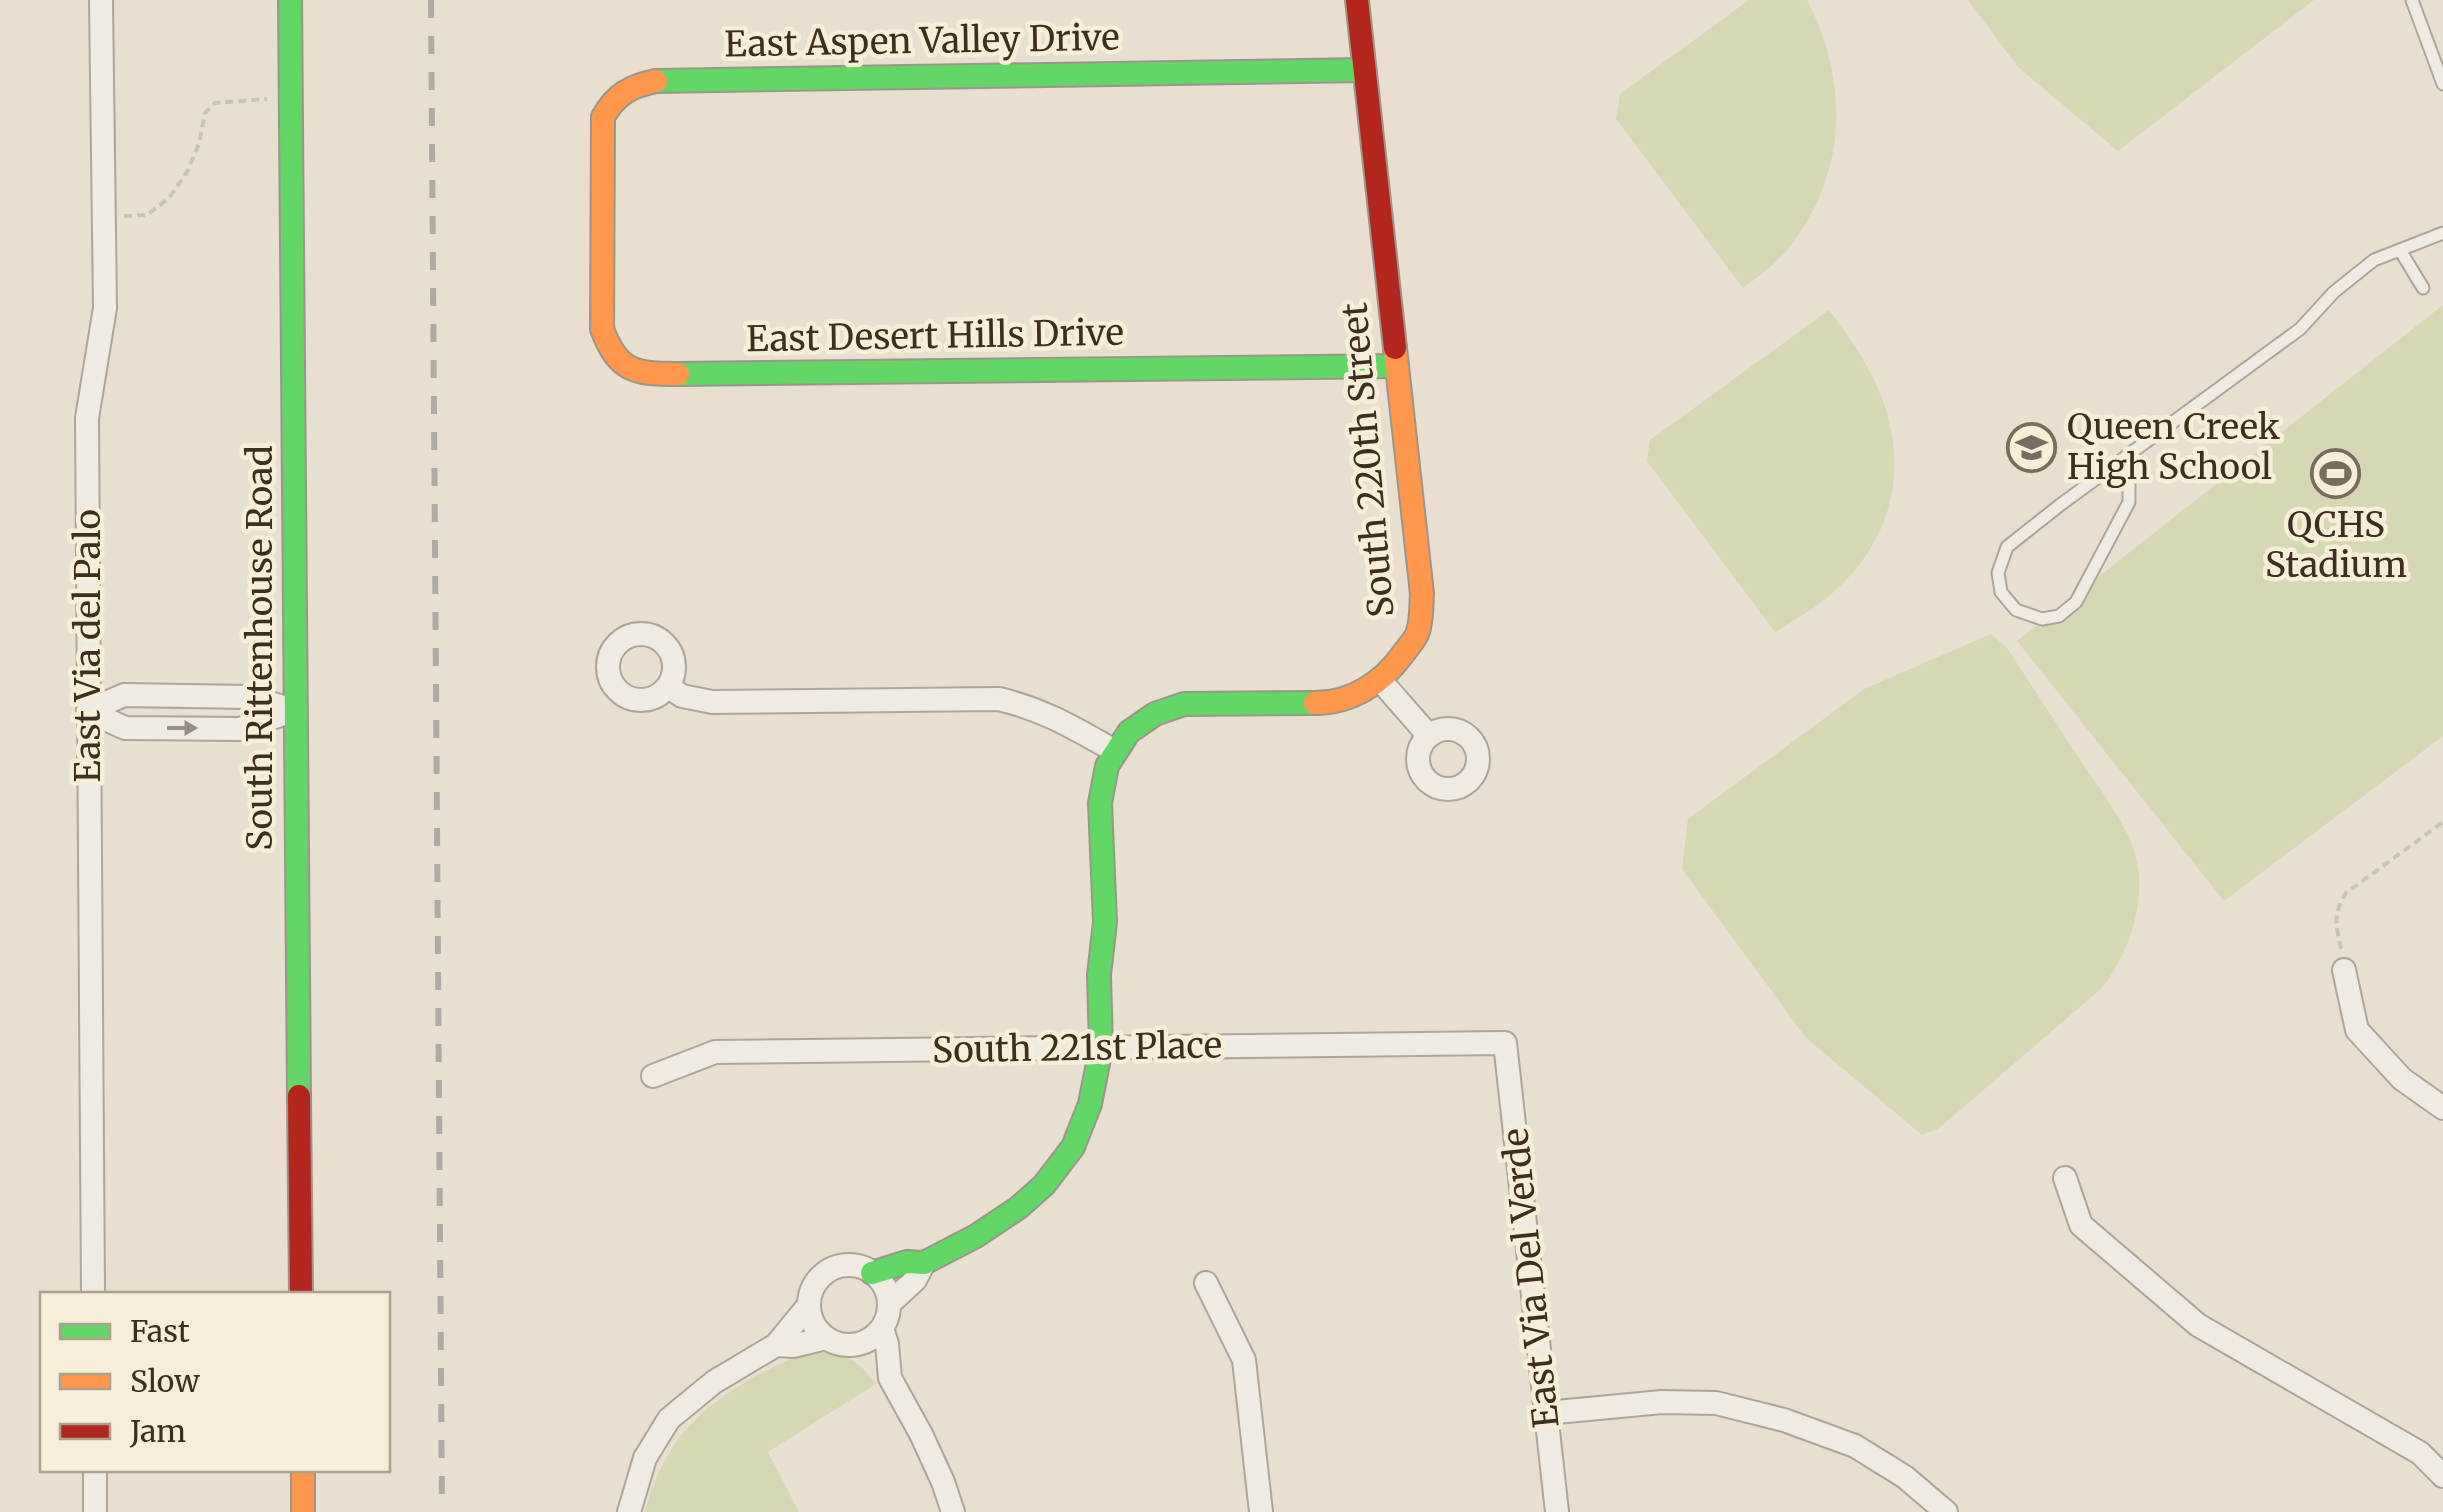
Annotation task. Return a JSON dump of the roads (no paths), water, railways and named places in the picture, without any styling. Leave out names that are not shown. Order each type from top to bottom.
[{"type":"street","name":"East Via del Palo","points":[[93,1292],[87,418],[105,308],[101,0]]},
{"type":"street","name":"South Rittenhouse Road","points":[[290,0],[302,1292]]},
{"type":"street","name":"South 220th Street","points":[[1114,751],[1129,732],[1156,714],[1184,704],[1332,702],[1364,690],[1396,663],[1418,632],[1422,594],[1357,0]]},
{"type":"street","name":"East Aspen Valley Drive","points":[[602,224],[603,117],[611,100],[633,85],[659,80],[1364,70]]},
{"type":"street","name":"East Desert Hills Drive","points":[[602,224],[602,329],[609,348],[624,366],[644,374],[1397,366]]},
{"type":"street","points":[[1380,680],[1428,736]]},
{"type":"street","points":[[668,686],[682,696],[712,702],[999,699],[1030,706],[1114,751],[1100,803],[1105,922],[1100,975],[1101,1048],[1090,1104],[1073,1146],[1044,1185],[976,1236],[924,1263],[907,1262],[872,1273]]},
{"type":"street","points":[[88,711],[124,695],[248,697],[294,710]]},
{"type":"street","points":[[88,711],[125,728],[240,728],[294,710]]},
{"type":"street","points":[[2344,970],[2357,1030],[2402,1079],[2443,1108]]},
{"type":"street","name":"South 221st Place","points":[[653,1076],[715,1052],[1505,1043]]},
{"type":"street","name":"East Via Del Verde","points":[[1505,1043],[1557,1512]]},
{"type":"street","points":[[2065,1178],[2081,1225],[2198,1325],[2420,1453],[2443,1476]]},
{"type":"street","points":[[889,1304],[881,1281],[861,1267],[848,1265],[825,1272],[810,1293],[808,1306],[813,1324],[826,1338],[852,1345],[869,1340],[882,1328],[889,1304],[915,1280],[924,1263]]},
{"type":"street","points":[[1206,1282],[1244,1360],[1261,1512]]},
{"type":"street","points":[[629,1512],[644,1458],[668,1419],[714,1382],[776,1345],[808,1306]]},
{"type":"street","points":[[882,1328],[890,1378],[921,1434],[953,1512]]},
{"type":"street","points":[[776,1345],[793,1346],[826,1338]]},
{"type":"street","points":[[852,1345],[890,1378]]},
{"type":"street","points":[[1546,1413],[1662,1402],[1716,1403],[1750,1411],[1855,1446],[1905,1478],[1946,1512]]},
{"type":"street","points":[[95,1472],[95,1512]]},
{"type":"street","points":[[303,1472],[303,1512]]},
{"type":"lane","points":[[2412,0],[2443,84]]},
{"type":"lane","points":[[2129,454],[2128,502],[2076,602],[2060,616],[2042,619],[2016,610],[2001,592],[1998,573],[2008,547],[2129,454],[2300,330],[2334,292],[2374,260],[2443,232]]},
{"type":"lane","points":[[2400,250],[2423,288]]},
{"type":"railway","points":[[431,0],[442,1512]]},
{"type":"place","name":"Queen Creek High School","points":[[2032,447]]},
{"type":"place","name":"QCHS Stadium","points":[[2336,473]]}]
